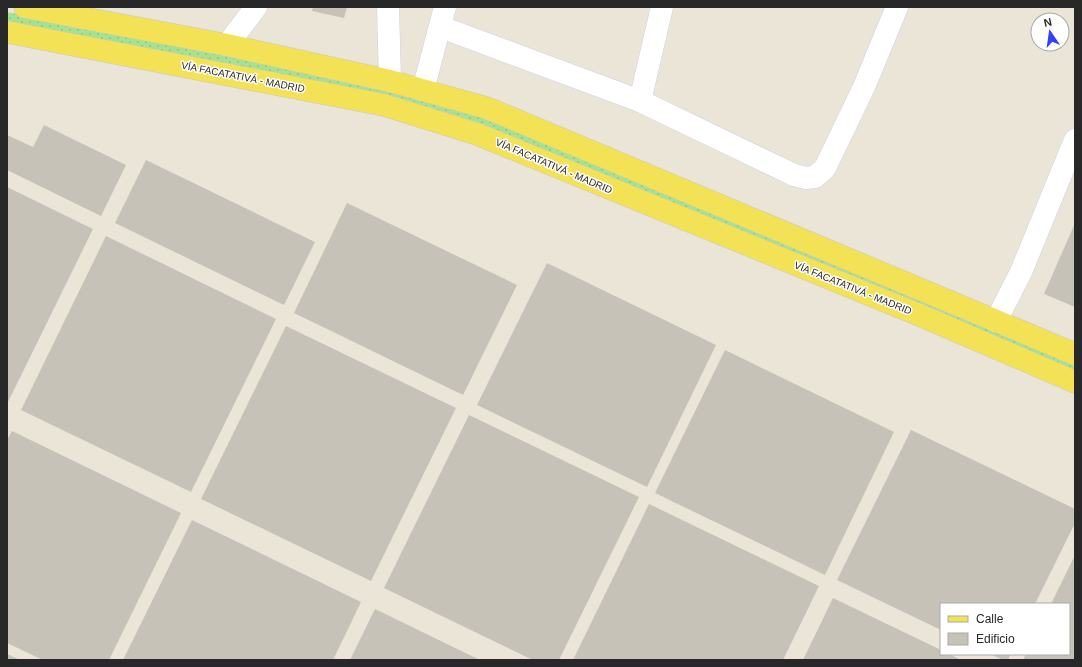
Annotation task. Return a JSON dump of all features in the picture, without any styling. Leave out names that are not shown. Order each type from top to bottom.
[{"type":"main road","points":[[25,7],[227,45],[390,81],[487,108],[1075,354]]},
{"type":"main road","name":"VÍA FACATATIVÁ - MADRID","points":[[7,32],[384,105],[477,134],[922,316],[1075,382]]},
{"type":"lane","points":[[227,45],[256,7]]},
{"type":"lane","points":[[388,7],[390,81]]},
{"type":"lane","points":[[640,101],[662,7]]},
{"type":"lane","points":[[423,90],[443,17],[640,101],[794,175],[806,178],[816,178],[825,168],[861,94],[897,7]]},
{"type":"lane","points":[[996,321],[1021,272],[1075,140]]},
{"type":"green space","points":[[7,12],[380,87],[431,101],[532,135],[1075,363],[1075,372],[381,96],[7,21]]},
{"type":"building","points":[[313,7],[347,7],[344,18],[312,11]]},
{"type":"building","points":[[44,125],[126,165],[101,216],[7,170],[7,135],[33,147]]},
{"type":"building","points":[[146,160],[315,242],[284,305],[115,223]]},
{"type":"building","points":[[7,187],[93,229],[8,402],[7,402]]},
{"type":"building","points":[[347,203],[517,285],[463,395],[294,313]]},
{"type":"building","points":[[1075,223],[1075,307],[1044,294]]},
{"type":"building","points":[[106,236],[276,319],[191,492],[21,410]]},
{"type":"building","points":[[547,263],[716,345],[647,487],[477,405]]},
{"type":"building","points":[[286,326],[456,408],[371,581],[201,499]]},
{"type":"building","points":[[725,350],[894,432],[825,575],[655,493]]},
{"type":"building","points":[[469,415],[639,497],[559,660],[533,660],[384,588]]},
{"type":"building","points":[[911,430],[1075,509],[1075,523],[1035,603],[940,603],[940,630],[837,580]]},
{"type":"building","points":[[12,431],[181,513],[109,660],[43,660],[7,643],[7,440]]},
{"type":"building","points":[[649,504],[819,586],[783,660],[573,660]]},
{"type":"building","points":[[192,520],[361,602],[333,660],[123,660]]},
{"type":"building","points":[[1075,555],[1075,660],[1023,660],[1026,655],[1070,655],[1070,603],[1051,603]]},
{"type":"building","points":[[833,598],[940,650],[940,655],[951,655],[961,660],[803,660]]},
{"type":"building","points":[[375,609],[480,660],[350,660]]},
{"type":"building","points":[[7,654],[20,660],[7,660]]},
{"type":"building","points":[[992,655],[1010,655],[1008,660],[1003,660]]}]
